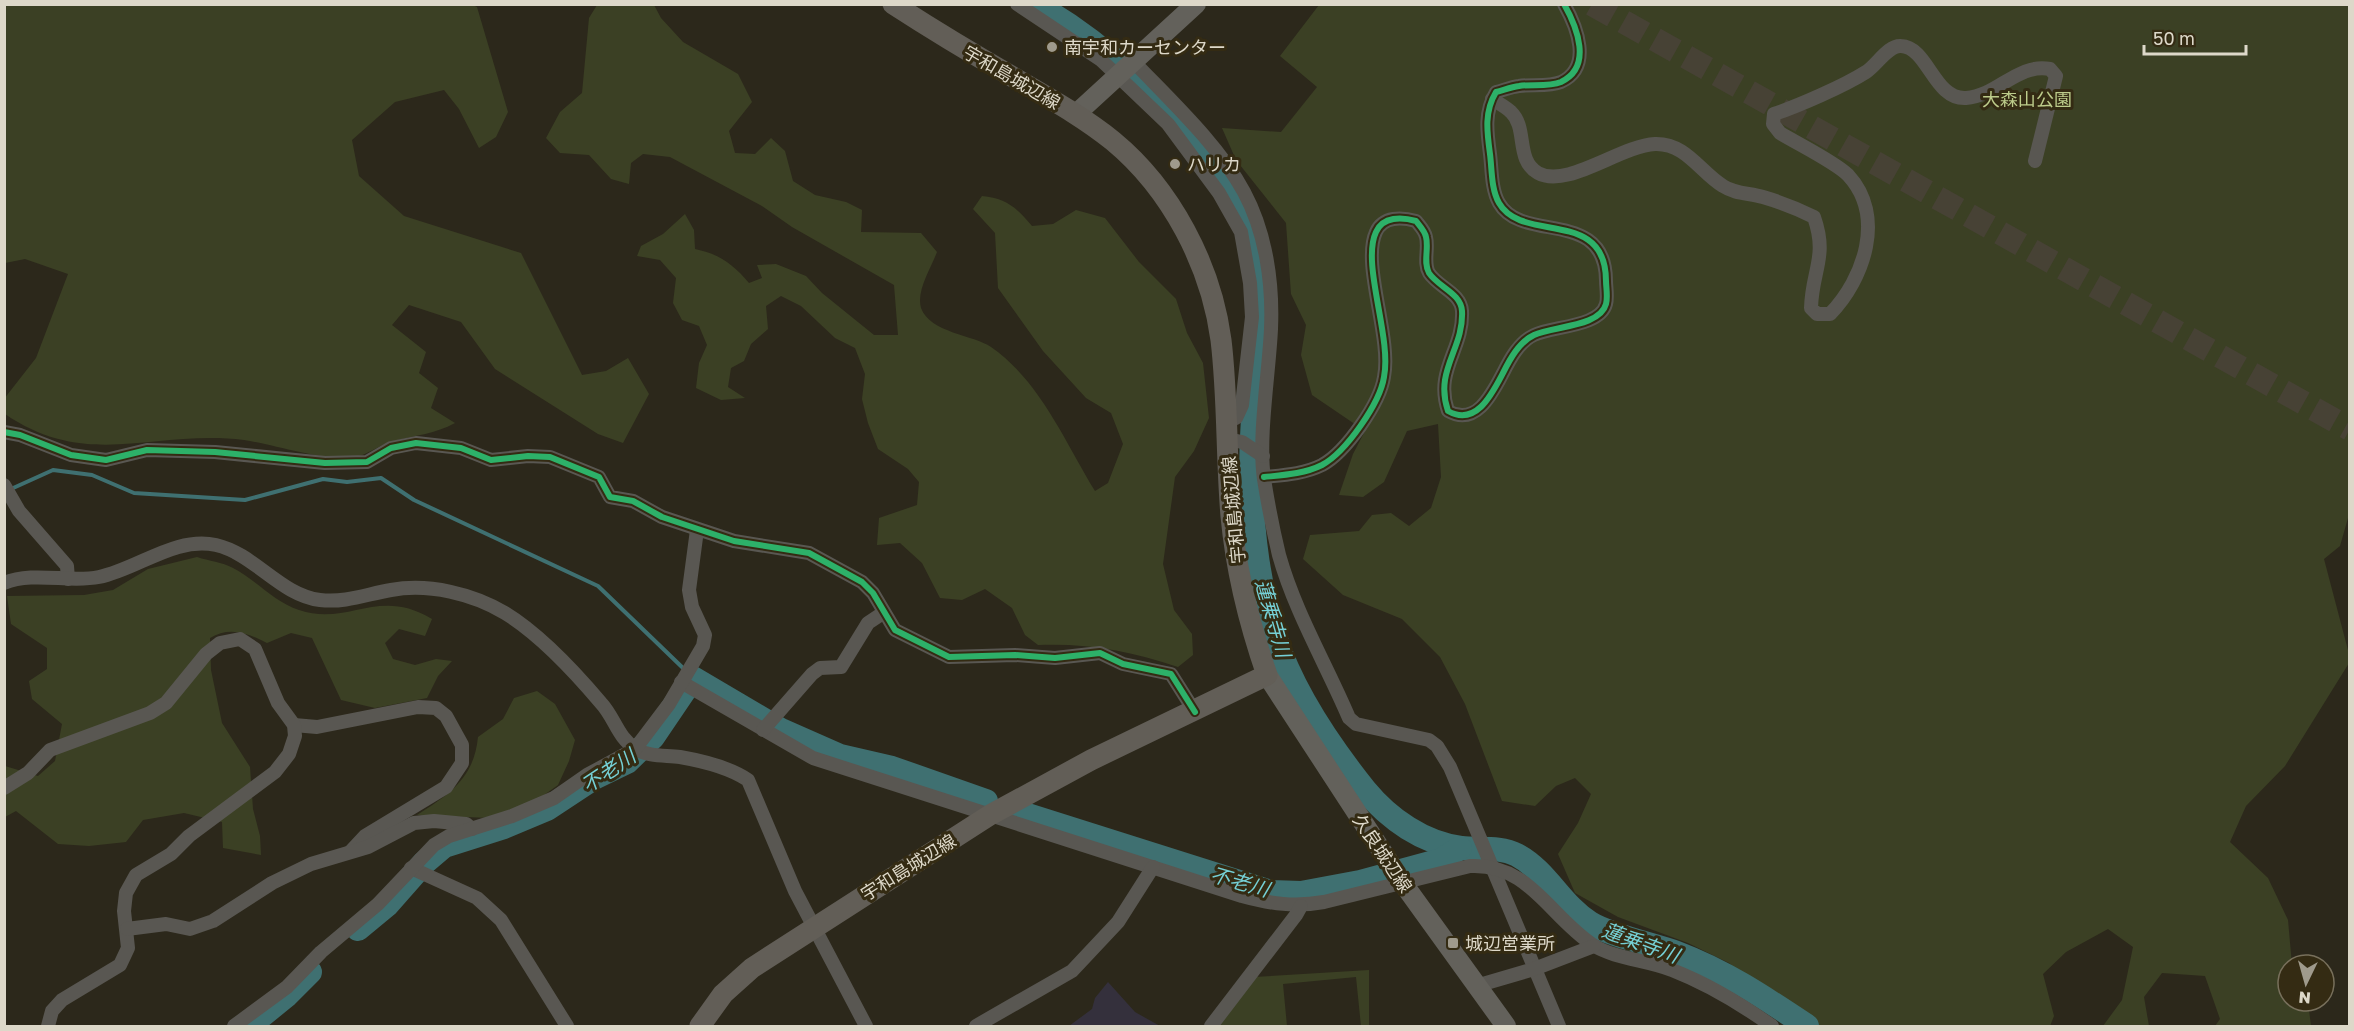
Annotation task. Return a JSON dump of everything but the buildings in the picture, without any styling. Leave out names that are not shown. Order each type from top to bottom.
[{"type":"main road","name":"宇和島城辺線","points":[[700,1026],[723,994],[745,974],[813,926],[990,815],[1090,760],[1195,712],[1267,675],[1253,634],[1240,581],[1232,518],[1221,339],[1209,286],[1189,238],[1168,202],[1114,141],[1076,114],[893,4]]},
{"type":"main road","points":[[1076,114],[1132,60],[1196,4]]},
{"type":"main road","name":"久良城辺線","points":[[1267,675],[1402,882],[1506,1026]]},
{"type":"street","points":[[1017,4],[1101,60],[1167,124],[1219,193],[1240,232],[1250,283],[1252,317],[1242,405],[1236,418],[1226,430],[1263,456]]},
{"type":"street","points":[[1264,477],[1302,473],[1324,464],[1341,449],[1374,405],[1384,377],[1386,349],[1373,272],[1373,239],[1377,229],[1388,220],[1403,218],[1416,221],[1426,236],[1427,271],[1435,282],[1455,297],[1462,310],[1458,341],[1446,368],[1444,398],[1448,411],[1456,416],[1469,416],[1485,405],[1512,354],[1533,335],[1597,317],[1606,304],[1606,267],[1601,251],[1590,239],[1516,217],[1500,204],[1494,186],[1487,114],[1492,99],[1497,92],[1516,86],[1560,82],[1574,73],[1580,57],[1578,31],[1564,4]]},
{"type":"street","points":[[1492,99],[1513,113],[1525,159],[1537,173],[1554,177],[1574,174],[1629,148],[1655,144],[1672,146],[1691,158],[1723,186],[1762,196],[1814,217],[1821,237],[1821,255],[1811,290],[1811,308],[1817,314],[1830,314],[1844,299],[1866,253],[1868,221],[1858,188],[1846,173],[1780,134],[1773,124],[1774,114],[1865,73],[1882,60],[1889,49],[1900,46],[1912,49],[1943,89],[1952,95],[1965,98],[1981,94],[2034,66],[2050,69],[2056,76],[2054,90],[2044,116],[2035,161]]},
{"type":"street","points":[[1132,60],[1181,112],[1222,161],[1243,191],[1256,221],[1266,256],[1271,296],[1263,456],[1264,477],[1280,556],[1306,626],[1349,718],[1356,724],[1429,740],[1437,746],[1450,767],[1559,1026]]},
{"type":"street","points":[[4,432],[20,435],[71,455],[106,460],[147,450],[215,452],[325,463],[367,462],[391,448],[416,442],[461,448],[491,460],[528,456],[550,457],[599,477],[610,497],[633,501],[662,517],[697,530],[734,541],[809,553],[862,582],[873,593],[895,630],[949,657],[1015,655],[1054,658],[1100,653],[1123,664],[1171,674],[1195,712]]},
{"type":"street","points":[[4,485],[19,511],[47,540],[67,566],[68,579]]},
{"type":"street","points":[[234,1026],[287,987],[321,952],[378,904],[434,845],[449,836],[554,798],[587,775],[635,749],[703,646],[705,635],[692,607],[689,590],[697,530]]},
{"type":"street","points":[[4,583],[45,578],[100,577],[186,545],[216,545],[244,557],[288,588],[318,600],[349,600],[393,589],[434,589],[470,596],[505,613],[553,652],[602,703],[611,715],[620,736],[635,749],[645,754],[680,757],[725,769],[748,780],[813,926],[866,1026]]},
{"type":"street","points":[[763,730],[812,674],[820,668],[841,667],[868,623],[883,613]]},
{"type":"street","points":[[4,788],[27,773],[50,750],[150,713],[166,703],[206,654],[220,643],[240,639],[255,649],[278,703],[294,725],[295,736],[289,754],[275,772],[189,836],[171,854],[136,875],[126,893],[124,911],[128,948],[120,965],[62,1000],[52,1011],[48,1026]]},
{"type":"street","points":[[681,682],[813,758],[1242,897],[1274,904],[1301,906],[1470,866],[1490,865],[1509,871],[1534,890],[1550,908],[1594,946],[1671,970],[1717,991],[1772,1026]]},
{"type":"street","points":[[294,725],[317,727],[418,707],[435,708],[446,716],[462,745],[462,763],[446,788],[365,836],[351,851]]},
{"type":"street","points":[[127,929],[166,924],[190,929],[213,921],[272,883],[301,869],[368,847],[414,823],[434,821],[466,824],[472,829]]},
{"type":"street","points":[[976,1026],[1072,971],[1118,922],[1153,867]]},
{"type":"street","points":[[411,868],[477,898],[501,920],[567,1026]]},
{"type":"street","points":[[1211,1026],[1301,906]]},
{"type":"street","points":[[1476,986],[1534,969],[1594,946]]},
{"type":"shaded area","points":[[1108,982],[1135,1012],[1160,1026],[1069,1026],[1092,1009],[1095,998]]},
{"type":"green space","points":[[5,4],[470,4],[477,7],[508,112],[496,137],[479,148],[459,109],[444,90],[395,102],[352,140],[359,176],[404,216],[521,253],[582,375],[606,371],[628,358],[649,394],[623,443],[598,434],[495,369],[461,322],[409,305],[392,325],[426,352],[419,373],[438,388],[431,408],[455,423],[433,432],[389,443],[357,457],[326,457],[244,440],[211,438],[122,444],[65,441],[35,431],[5,414],[4,399],[36,358],[68,274],[25,259],[5,263]]},
{"type":"green space","points":[[597,5],[654,5],[661,18],[683,42],[738,74],[752,102],[729,131],[735,153],[755,154],[771,138],[785,151],[793,181],[815,195],[846,202],[862,210],[861,232],[921,233],[937,252],[921,294],[921,308],[926,316],[943,328],[991,347],[1024,377],[1050,413],[1095,491],[1108,483],[1123,444],[1111,413],[1086,398],[1043,351],[998,288],[995,233],[973,209],[982,196],[998,199],[1010,205],[1032,226],[1053,224],[1076,210],[1105,218],[1139,262],[1176,299],[1187,333],[1203,363],[1209,418],[1194,451],[1175,477],[1163,564],[1174,610],[1192,634],[1193,655],[1178,667],[1109,649],[1074,645],[1038,645],[1025,635],[1012,608],[985,589],[962,600],[940,598],[922,563],[900,543],[877,545],[879,518],[917,505],[919,482],[908,469],[878,449],[862,399],[865,374],[855,348],[835,338],[801,306],[781,296],[766,306],[768,329],[751,344],[744,361],[731,368],[728,387],[745,398],[721,400],[696,388],[699,363],[707,345],[699,326],[682,320],[673,303],[676,278],[660,260],[637,256],[641,246],[663,234],[685,214],[694,230],[695,249],[725,261],[749,283],[762,278],[757,265],[776,264],[806,276],[822,293],[874,335],[898,335],[894,285],[792,227],[762,206],[670,157],[643,154],[631,163],[629,184],[611,179],[589,155],[560,153],[546,138],[560,112],[582,93],[589,18]]},
{"type":"green space","name":"大森山公園","points":[[1319,5],[2349,5],[2350,511],[2340,546],[2324,559],[2349,654],[2349,663],[2285,766],[2246,806],[2230,842],[2268,878],[2288,920],[2291,953],[2276,953],[2276,1013],[2309,1013],[2311,1026],[2215,1026],[2220,1019],[2205,976],[2162,973],[2144,997],[2149,1026],[2103,1026],[2122,1000],[2133,947],[2108,929],[2066,952],[2043,974],[2054,1016],[2050,1026],[1810,1026],[1729,963],[1688,943],[1618,917],[1575,893],[1558,854],[1578,823],[1591,794],[1575,778],[1556,786],[1535,806],[1502,801],[1465,704],[1440,657],[1402,619],[1343,595],[1303,559],[1310,535],[1359,531],[1372,515],[1391,513],[1409,526],[1431,508],[1441,477],[1438,424],[1407,431],[1384,482],[1363,497],[1339,495],[1353,454],[1365,431],[1312,395],[1301,355],[1306,325],[1291,294],[1286,223],[1236,160],[1222,128],[1281,132],[1317,87],[1280,56]]},
{"type":"green space","points":[[197,557],[233,568],[281,602],[299,610],[317,614],[333,614],[379,606],[395,606],[413,610],[432,619],[425,636],[399,629],[385,643],[393,659],[415,665],[436,659],[452,661],[438,676],[427,698],[375,708],[341,700],[312,638],[291,633],[267,643],[246,634],[224,632],[210,638],[211,670],[222,723],[250,767],[253,809],[260,836],[261,855],[223,848],[222,822],[184,813],[143,820],[126,842],[89,846],[58,844],[16,811],[5,817],[5,766],[38,776],[55,761],[62,724],[32,699],[29,681],[47,669],[47,648],[11,624],[7,596],[84,595],[113,590],[148,569]]},
{"type":"green space","points":[[537,691],[555,704],[575,740],[569,761],[558,785],[533,803],[490,818],[417,815],[440,800],[458,784],[471,764],[478,737],[503,719],[514,698]]},
{"type":"green space","points":[[1369,970],[1369,1026],[1361,1026],[1356,977],[1283,984],[1287,1026],[1215,1026],[1254,977]]},
{"type":"waterway","name":"蓮乗寺川","points":[[1035,4],[1086,37],[1154,97],[1213,166],[1243,210],[1255,252],[1260,299],[1251,473],[1254,529],[1262,584],[1275,637],[1292,678],[1313,717],[1352,773],[1374,801],[1396,820],[1420,835],[1461,848],[1497,849],[1517,855],[1537,870],[1571,907],[1590,923],[1620,936],[1677,953],[1712,968],[1760,995],[1807,1026]]},
{"type":"waterway","points":[[11,489],[53,470],[92,475],[134,493],[245,500],[323,479],[347,482],[381,478],[414,500],[598,586],[684,669]]},
{"type":"waterway","name":"不老川","points":[[358,929],[387,905],[424,863],[444,846],[504,827],[547,809],[594,778],[627,762],[653,737],[693,678],[781,730],[840,756],[892,768],[986,801]]},
{"type":"waterway","name":"不老川","points":[[1021,813],[1271,892],[1301,893],[1360,882],[1441,860],[1460,848]]},
{"type":"waterway","name":"不老川","points":[[249,1026],[286,996],[310,972]]},
{"type":"tunnel","points":[[1592,4],[2350,429]]},
{"type":"cycle path","points":[[1264,477],[1294,474],[1322,465],[1331,459],[1361,426],[1376,400],[1384,377],[1385,361],[1374,281],[1372,246],[1379,227],[1388,220],[1416,221],[1426,237],[1426,265],[1429,273],[1458,299],[1461,305],[1459,337],[1445,383],[1448,411],[1458,415],[1467,415],[1482,406],[1516,351],[1529,338],[1542,332],[1586,322],[1602,312],[1607,301],[1606,281],[1602,258],[1593,243],[1578,235],[1525,222],[1510,215],[1499,203],[1492,179],[1487,122],[1496,92],[1519,86],[1556,84],[1571,75],[1577,67],[1579,57],[1577,35],[1564,4]]},
{"type":"cycle path","points":[[4,432],[20,435],[71,455],[106,460],[147,450],[215,452],[325,463],[367,462],[391,448],[416,443],[461,448],[491,460],[528,456],[550,457],[599,477],[610,497],[633,501],[662,517],[734,541],[809,553],[862,582],[873,593],[895,630],[949,657],[1015,655],[1055,658],[1100,653],[1123,664],[1171,674],[1195,712]]},
{"type":"place","name":"南宇和カーセンター","points":[[1052,47]]},
{"type":"place","name":"ハリカ","points":[[1175,164]]},
{"type":"place","name":"城辺営業所","points":[[1453,943]]}]
